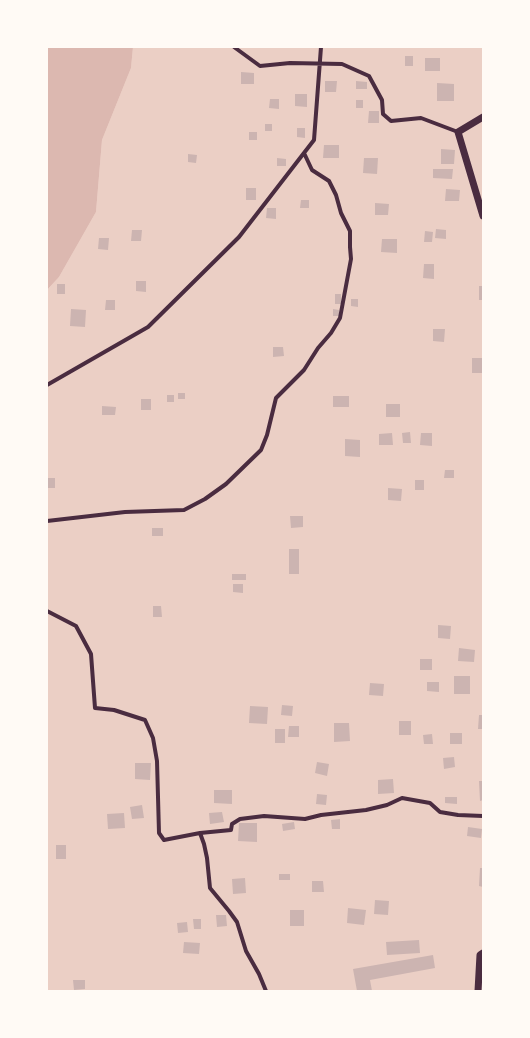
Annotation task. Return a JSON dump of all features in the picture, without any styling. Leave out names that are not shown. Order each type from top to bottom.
[{"type":"main road","points":[[483,117],[458,132],[483,216]]},
{"type":"main road","points":[[478,991],[480,955],[483,953]]},
{"type":"street","points":[[234,47],[260,66],[290,63],[342,64],[369,76],[382,100],[383,114],[391,121],[421,118],[458,132]]},
{"type":"street","points":[[47,385],[148,327],[239,237],[314,140],[321,47]]},
{"type":"street","points":[[47,521],[125,512],[184,510],[205,499],[226,484],[261,450],[267,435],[276,398],[304,370],[340,318],[351,259],[350,231],[341,213],[336,195],[329,181],[312,170],[304,153]]},
{"type":"street","points":[[47,611],[76,626],[91,654],[95,708],[114,710],[144,720],[153,738],[157,761],[159,833],[164,840],[200,833],[231,830],[232,824],[240,819],[264,816],[305,819],[321,815],[366,810],[388,805],[402,798],[430,803],[440,812],[458,815],[483,816]]},
{"type":"street","points":[[200,833],[207,858],[210,888],[237,922],[246,951],[259,974],[266,991]]},
{"type":"shaded area","points":[[47,47],[133,47],[131,68],[102,140],[96,212],[59,277],[47,290]]},
{"type":"shaded area","points":[[133,47],[483,47],[483,991],[47,991],[47,290],[59,277],[96,212],[102,140],[131,68]]},
{"type":"building","points":[[405,56],[413,56],[413,66],[405,66]]},
{"type":"building","points":[[425,58],[440,58],[440,71],[425,71]]},
{"type":"building","points":[[241,72],[254,73],[254,84],[241,84]]},
{"type":"building","points":[[325,81],[337,81],[336,92],[325,92]]},
{"type":"building","points":[[356,81],[367,82],[367,89],[356,89]]},
{"type":"building","points":[[437,83],[454,84],[454,101],[437,101]]},
{"type":"building","points":[[295,94],[307,94],[307,107],[295,106]]},
{"type":"building","points":[[270,99],[279,99],[279,109],[269,108]]},
{"type":"building","points":[[356,100],[363,100],[363,108],[356,108]]},
{"type":"building","points":[[369,111],[379,111],[379,123],[368,123]]},
{"type":"building","points":[[265,124],[272,124],[272,131],[265,131]]},
{"type":"building","points":[[297,128],[305,128],[305,138],[297,137]]},
{"type":"building","points":[[249,132],[257,132],[257,140],[249,140]]},
{"type":"building","points":[[324,145],[339,145],[339,158],[323,158]]},
{"type":"building","points":[[441,149],[455,150],[454,164],[441,164]]},
{"type":"building","points":[[188,154],[197,155],[196,163],[188,162]]},
{"type":"building","points":[[277,158],[286,159],[286,166],[277,166]]},
{"type":"building","points":[[364,158],[378,158],[377,174],[363,173]]},
{"type":"building","points":[[433,169],[453,169],[452,179],[433,178]]},
{"type":"building","points":[[246,188],[256,188],[256,200],[246,200]]},
{"type":"building","points":[[446,189],[460,190],[459,201],[445,201]]},
{"type":"building","points":[[301,200],[309,200],[309,208],[300,208]]},
{"type":"building","points":[[375,203],[389,204],[388,215],[375,215]]},
{"type":"building","points":[[267,208],[276,208],[276,219],[266,218]]},
{"type":"building","points":[[436,229],[446,230],[446,239],[435,238]]},
{"type":"building","points":[[132,230],[142,230],[141,241],[131,241]]},
{"type":"building","points":[[425,231],[433,232],[432,242],[424,242]]},
{"type":"building","points":[[99,238],[109,238],[108,250],[98,249]]},
{"type":"building","points":[[382,239],[397,239],[397,253],[381,252]]},
{"type":"building","points":[[424,264],[434,264],[434,279],[423,278]]},
{"type":"building","points":[[136,281],[146,281],[146,292],[136,291]]},
{"type":"building","points":[[57,284],[65,284],[65,294],[57,294]]},
{"type":"building","points":[[479,286],[483,286],[483,300],[479,300]]},
{"type":"building","points":[[335,294],[341,294],[341,304],[335,304]]},
{"type":"building","points":[[351,299],[358,299],[358,307],[351,306]]},
{"type":"building","points":[[106,300],[115,300],[115,310],[105,310]]},
{"type":"building","points":[[71,309],[86,310],[85,327],[70,326]]},
{"type":"building","points":[[333,309],[339,310],[339,316],[333,316]]},
{"type":"building","points":[[433,329],[445,329],[444,342],[433,341]]},
{"type":"building","points":[[273,347],[283,347],[284,356],[273,357]]},
{"type":"building","points":[[472,358],[483,358],[483,373],[472,373]]},
{"type":"building","points":[[178,393],[185,393],[185,399],[178,399]]},
{"type":"building","points":[[167,395],[174,395],[174,402],[167,402]]},
{"type":"building","points":[[333,396],[349,396],[349,407],[333,407]]},
{"type":"building","points":[[141,399],[151,399],[151,410],[141,410]]},
{"type":"building","points":[[386,404],[400,404],[400,417],[386,417]]},
{"type":"building","points":[[102,406],[116,407],[115,415],[102,415]]},
{"type":"building","points":[[410,432],[411,443],[403,443],[402,433]]},
{"type":"building","points":[[392,433],[393,445],[379,445],[379,434]]},
{"type":"building","points":[[421,433],[432,433],[432,446],[420,445]]},
{"type":"building","points":[[345,439],[360,440],[360,457],[345,456]]},
{"type":"building","points":[[445,470],[454,470],[454,478],[444,478]]},
{"type":"building","points":[[47,478],[55,478],[55,488],[47,488]]},
{"type":"building","points":[[415,480],[424,480],[424,490],[415,490]]},
{"type":"building","points":[[388,488],[402,489],[401,501],[388,500]]},
{"type":"building","points":[[290,516],[303,516],[303,527],[291,528]]},
{"type":"building","points":[[152,528],[163,528],[163,536],[152,536]]},
{"type":"building","points":[[289,549],[299,549],[299,574],[289,574]]},
{"type":"building","points":[[232,574],[246,574],[246,580],[232,580]]},
{"type":"building","points":[[233,584],[243,584],[243,593],[233,592]]},
{"type":"building","points":[[153,606],[161,606],[162,617],[153,617]]},
{"type":"building","points":[[438,625],[451,626],[450,639],[438,638]]},
{"type":"building","points":[[459,648],[475,650],[474,662],[458,661]]},
{"type":"building","points":[[420,659],[432,659],[432,670],[420,670]]},
{"type":"building","points":[[454,676],[470,676],[470,694],[454,694]]},
{"type":"building","points":[[427,682],[439,682],[439,692],[427,691]]},
{"type":"building","points":[[370,683],[384,684],[383,696],[369,695]]},
{"type":"building","points":[[282,705],[293,706],[292,716],[281,715]]},
{"type":"building","points":[[250,706],[268,707],[267,724],[249,723]]},
{"type":"building","points":[[479,715],[483,715],[483,729],[478,729]]},
{"type":"building","points":[[399,721],[411,721],[411,735],[399,735]]},
{"type":"building","points":[[334,723],[349,723],[350,741],[334,742]]},
{"type":"building","points":[[289,726],[299,726],[299,737],[288,737]]},
{"type":"building","points":[[275,729],[285,729],[285,743],[275,743]]},
{"type":"building","points":[[450,733],[462,733],[462,744],[450,744]]},
{"type":"building","points":[[432,734],[433,744],[424,744],[423,735]]},
{"type":"building","points":[[454,757],[455,767],[444,769],[443,758]]},
{"type":"building","points":[[317,762],[329,764],[327,776],[315,773]]},
{"type":"building","points":[[135,763],[151,763],[150,780],[135,779]]},
{"type":"building","points":[[393,779],[394,793],[378,794],[378,780]]},
{"type":"building","points":[[479,781],[483,781],[483,800],[480,801]]},
{"type":"building","points":[[214,790],[232,790],[232,804],[214,803]]},
{"type":"building","points":[[317,794],[327,795],[326,805],[316,804]]},
{"type":"building","points":[[445,797],[457,797],[457,804],[445,803]]},
{"type":"building","points":[[142,805],[144,818],[132,819],[130,807]]},
{"type":"building","points":[[222,812],[224,822],[210,824],[209,813]]},
{"type":"building","points":[[124,813],[125,828],[108,829],[107,814]]},
{"type":"building","points":[[340,819],[340,829],[332,829],[331,820]]},
{"type":"building","points":[[294,822],[295,829],[283,831],[282,824]]},
{"type":"building","points":[[239,823],[257,823],[257,842],[238,841]]},
{"type":"building","points":[[468,827],[482,829],[481,838],[467,836]]},
{"type":"building","points":[[56,845],[66,845],[66,859],[56,859]]},
{"type":"building","points":[[480,868],[483,868],[483,887],[479,886]]},
{"type":"building","points":[[279,874],[290,874],[290,880],[279,880]]},
{"type":"building","points":[[245,878],[246,893],[233,894],[232,879]]},
{"type":"building","points":[[312,881],[323,881],[324,892],[312,892]]},
{"type":"building","points":[[375,900],[389,901],[388,915],[374,914]]},
{"type":"building","points":[[348,908],[366,910],[364,925],[347,923]]},
{"type":"building","points":[[290,910],[304,910],[304,926],[290,926]]},
{"type":"building","points":[[216,915],[226,915],[227,926],[217,927]]},
{"type":"building","points":[[193,919],[201,919],[201,929],[194,929]]},
{"type":"building","points":[[187,922],[188,932],[178,933],[177,923]]},
{"type":"building","points":[[419,940],[420,953],[387,955],[386,942]]},
{"type":"building","points":[[184,942],[200,943],[199,954],[183,953]]},
{"type":"building","points":[[433,955],[435,968],[370,980],[372,991],[357,991],[353,969]]},
{"type":"building","points":[[73,980],[85,980],[85,989],[74,990]]}]
